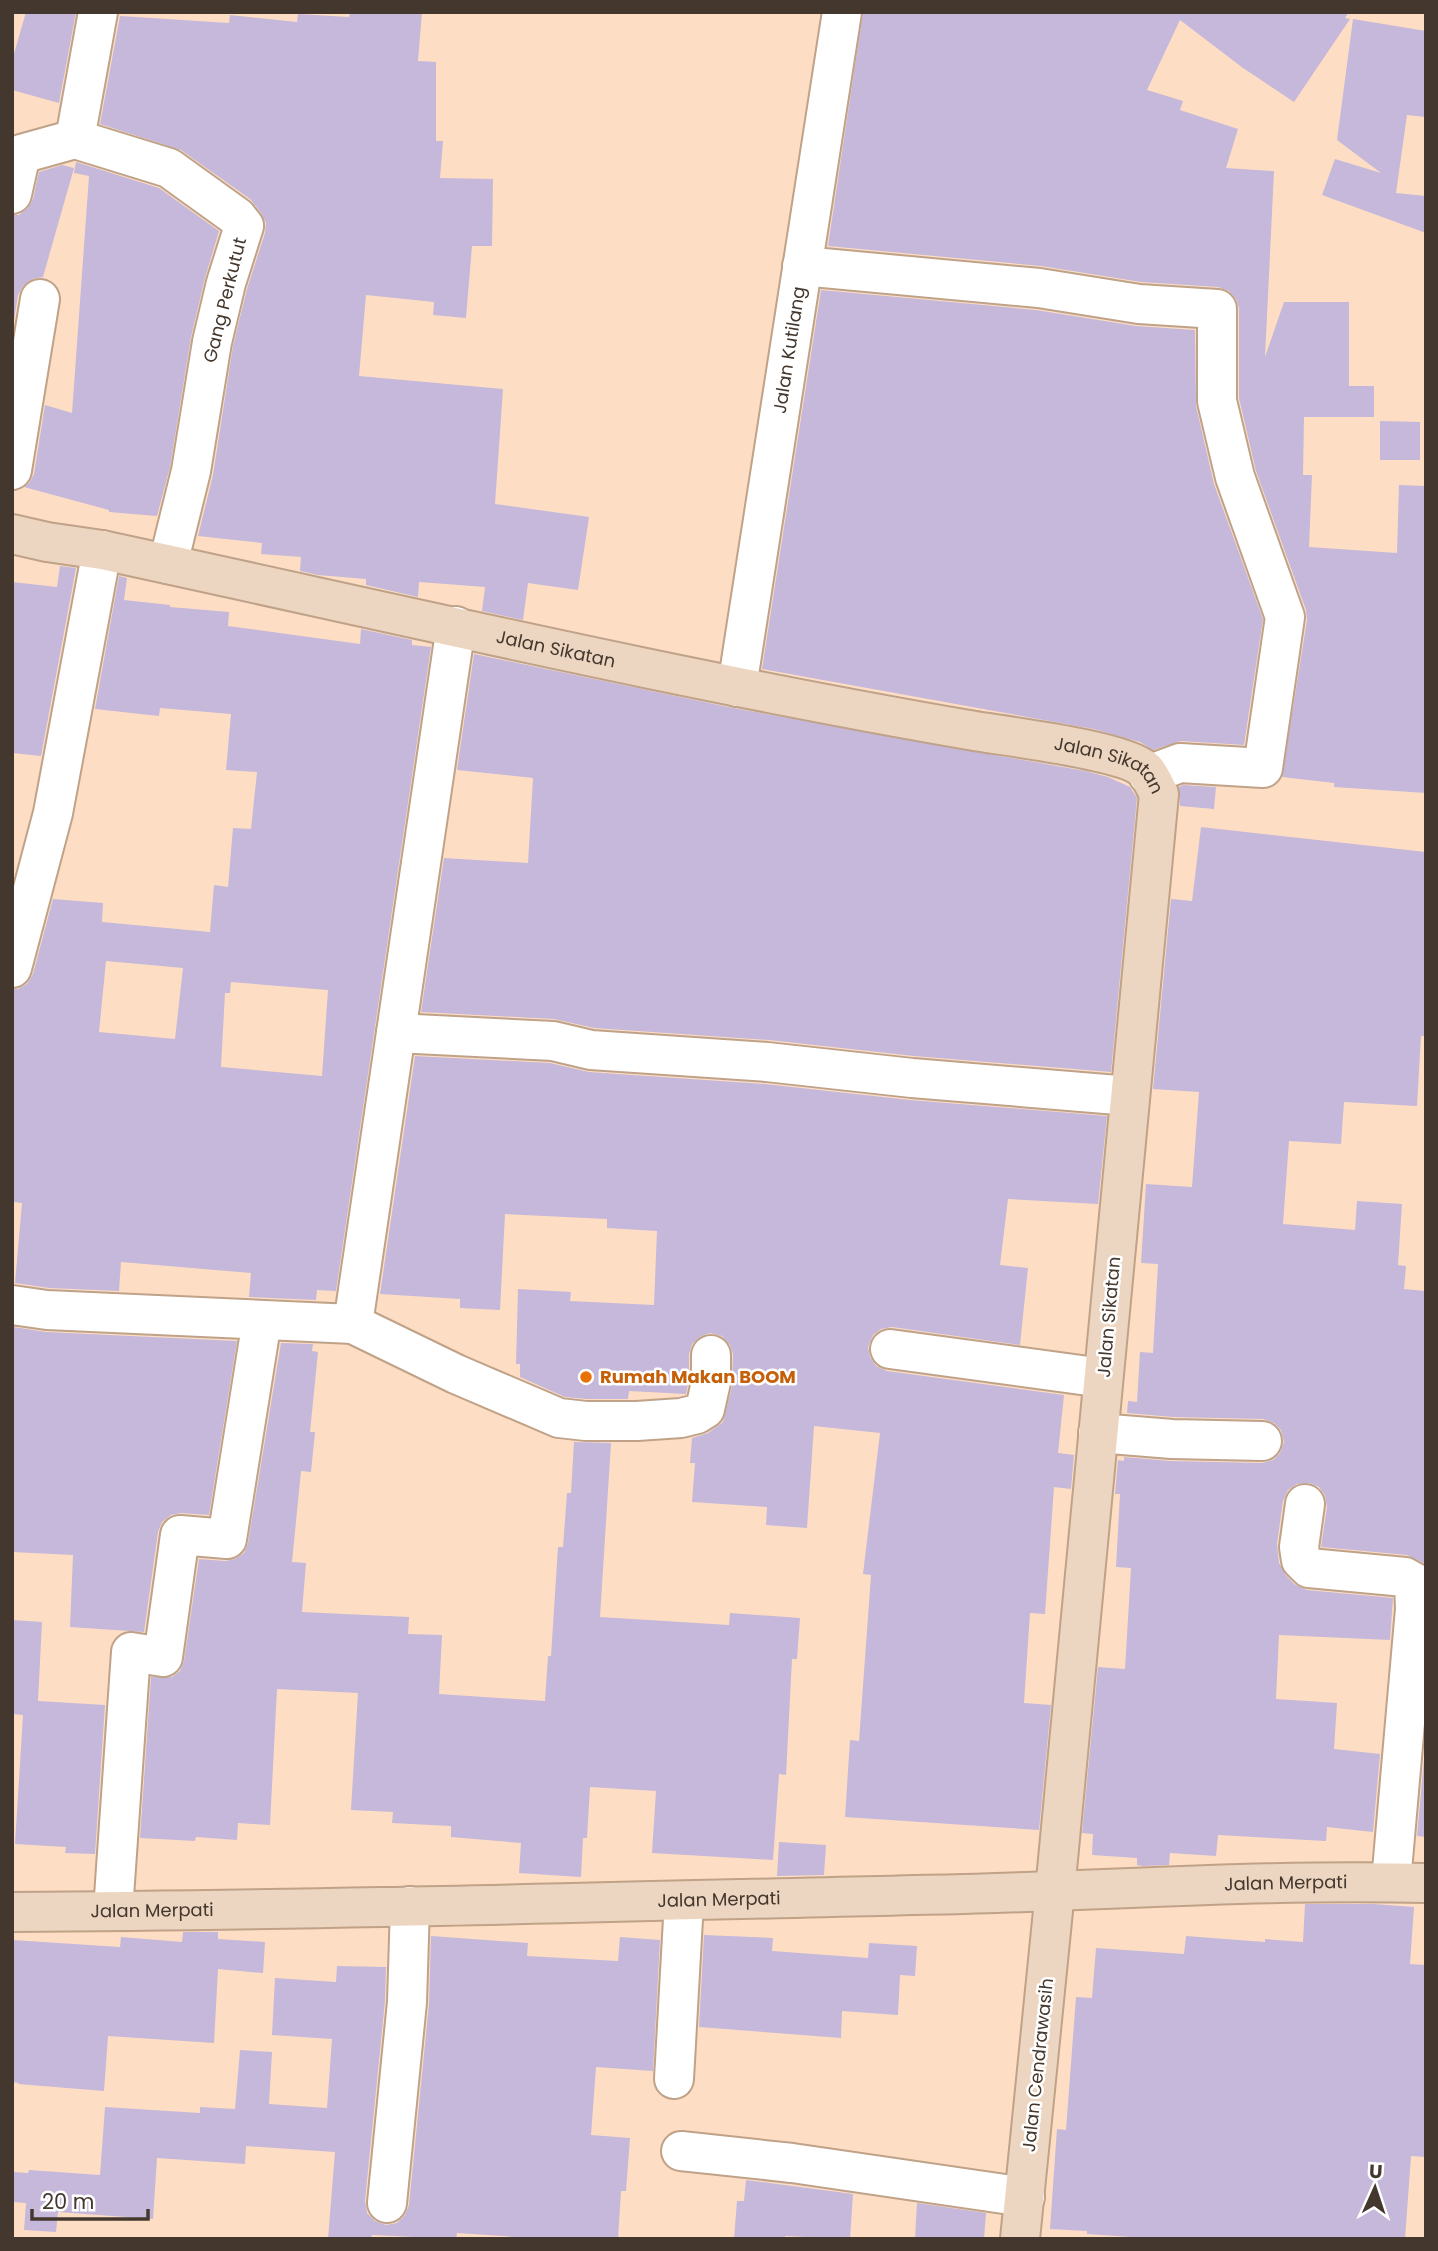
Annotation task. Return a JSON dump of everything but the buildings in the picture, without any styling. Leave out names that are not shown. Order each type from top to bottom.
[{"type":"street","points":[[12,194],[21,154],[75,139],[98,12]]},
{"type":"street","name":"Jalan Kutilang","points":[[737,687],[842,12]]},
{"type":"street","name":"Gang Perkutut","points":[[75,139],[169,168],[237,217],[244,226],[212,342],[191,471],[168,564]]},
{"type":"street","points":[[802,266],[1039,288],[1139,304],[1217,309],[1217,401],[1236,477],[1285,617],[1275,689],[1263,768],[1180,762],[1148,775]]},
{"type":"street","points":[[12,470],[40,299]]},
{"type":"street","name":"Jalan Sikatan","points":[[12,534],[102,550],[737,687],[1111,754],[1145,770],[1159,794],[1055,1891]]},
{"type":"street","points":[[12,968],[53,813],[102,550]]},
{"type":"street","points":[[353,1324],[456,626]]},
{"type":"street","points":[[396,1033],[553,1041],[591,1050],[766,1062],[912,1078],[1129,1096]]},
{"type":"street","points":[[12,1306],[47,1310],[353,1324],[456,1374],[559,1418],[586,1421],[637,1421],[681,1418],[697,1414],[705,1409],[711,1382],[711,1355]]},
{"type":"street","points":[[113,1911],[131,1652],[163,1657],[180,1535],[227,1539],[262,1320]]},
{"type":"street","points":[[890,1349],[1103,1378]]},
{"type":"street","points":[[1098,1433],[1262,1441]]},
{"type":"street","points":[[1305,1504],[1299,1547],[1301,1560],[1309,1568],[1405,1577],[1414,1581],[1408,1883]]},
{"type":"street","name":"Jalan Merpati","points":[[12,1912],[684,1900],[1055,1891],[1200,1884],[1408,1883]]},
{"type":"street","name":"Jalan Cendrawasih","points":[[1020,2239],[1055,1891]]},
{"type":"street","points":[[674,2079],[684,1900]]},
{"type":"street","points":[[387,2203],[407,2002],[410,1906]]},
{"type":"street","points":[[681,2151],[792,2163],[1025,2197]]},
{"type":"place","name":"Rumah Makan BOOM","points":[[586,1377]]}]
